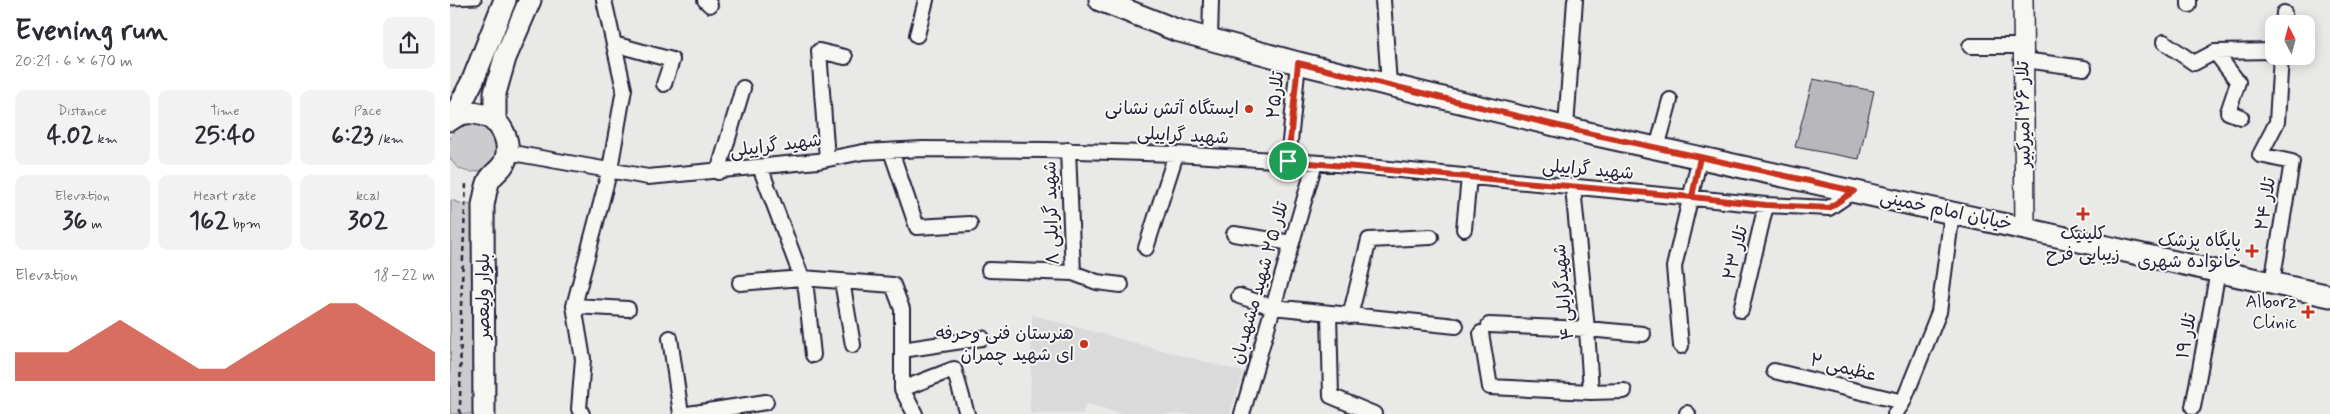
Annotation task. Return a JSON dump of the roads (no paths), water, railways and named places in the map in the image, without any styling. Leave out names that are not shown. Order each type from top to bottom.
[{"type":"main road","points":[[452,119],[473,80],[505,0]]},
{"type":"main road","points":[[496,122],[495,93],[505,58],[530,0]]},
{"type":"main road","name":"خیابان امام خمینی","points":[[1100,0],[1176,30],[1298,63],[1657,148],[2330,296]]},
{"type":"main road","name":"تلار ۲۶ امیرکبیر","points":[[2023,0],[2025,228]]},
{"type":"main road","points":[[452,119],[475,113],[486,116],[496,122],[503,130],[507,140],[507,152]]},
{"type":"main road","name":"بلوار ولیعصر","points":[[484,414],[483,205],[490,179],[498,172],[507,152]]},
{"type":"street","points":[[582,414],[579,409],[583,359],[574,306],[610,169],[624,89],[604,0]]},
{"type":"street","points":[[917,34],[926,0]]},
{"type":"street","points":[[1210,40],[1211,0]]},
{"type":"street","points":[[1382,0],[1389,84]]},
{"type":"street","points":[[1566,127],[1575,0]]},
{"type":"street","points":[[2164,42],[2194,63],[2215,52],[2265,51]]},
{"type":"street","points":[[614,44],[672,60],[664,84]]},
{"type":"street","points":[[1970,46],[2024,53],[2084,68]]},
{"type":"street","points":[[827,159],[819,51],[845,58]]},
{"type":"street","points":[[2215,52],[2238,82],[2228,112],[2241,117]]},
{"type":"street","name":"تلار۲۵","points":[[1288,161],[1298,63]]},
{"type":"street","name":"تلار ۲۴","points":[[2272,283],[2292,162],[2260,156],[2277,122],[2280,65]]},
{"type":"street","points":[[718,172],[743,88]]},
{"type":"street","points":[[1657,148],[1670,100]]},
{"type":"street","name":"شهید گراییلی","points":[[507,152],[648,177],[718,172],[827,159],[863,152],[923,149],[1068,150],[1176,154],[1315,163],[1766,205],[1829,208],[1854,191]]},
{"type":"street","name":"شهید گرایلی ۸","points":[[1068,150],[1073,273]]},
{"type":"street","points":[[891,151],[917,227],[970,224]]},
{"type":"street","points":[[1146,248],[1176,154]]},
{"type":"street","points":[[1681,346],[1674,267],[1700,157]]},
{"type":"street","name":"تلار ۲۵ شهید مشهدبان","points":[[1242,414],[1315,163]]},
{"type":"street","points":[[760,167],[806,289],[813,355]]},
{"type":"street","points":[[1464,229],[1469,177]]},
{"type":"street","name":"شهیدگرایلی ۴","points":[[1574,188],[1591,392]]},
{"type":"street","name":"تلار ۲۳","points":[[1741,310],[1766,205]]},
{"type":"street","points":[[1899,408],[1939,312],[1952,213]]},
{"type":"street","points":[[1234,234],[1292,243]]},
{"type":"street","points":[[1350,316],[1369,240],[1431,237]]},
{"type":"street","points":[[989,270],[1073,273],[1097,282],[1121,285]]},
{"type":"street","name":"تلار ۱۹","points":[[2193,407],[2218,271]]},
{"type":"street","points":[[740,283],[802,278],[893,285],[902,309],[902,389],[915,414]]},
{"type":"street","points":[[842,281],[853,345]]},
{"type":"street","points":[[1239,296],[1273,307],[1456,326]]},
{"type":"street","points":[[574,306],[628,309]]},
{"type":"street","points":[[1329,313],[1331,396],[1374,414]]},
{"type":"street","points":[[1624,391],[1591,392],[1490,386],[1485,329],[1587,329],[1643,334]]},
{"type":"street","points":[[670,338],[680,414]]},
{"type":"street","points":[[902,350],[982,338]]},
{"type":"street","points":[[902,389],[954,369],[967,414]]},
{"type":"street","name":"عظیمی ۲","points":[[1774,370],[1899,408]]},
{"type":"street","points":[[688,414],[766,402]]},
{"type":"lane","points":[[450,1],[477,0]]},
{"type":"place","name":"ایستگاه آتش نشانی","points":[[1249,109]]},
{"type":"place","name":"کلینیک زیبایی فرح","points":[[2083,214]]},
{"type":"place","name":"پایگاه پزشک خانواده شهری","points":[[2252,251]]},
{"type":"place","name":"Alborz Clinic","points":[[2308,312]]},
{"type":"place","name":"هنرستان فنی وحرفه ای شهید چمران","points":[[1084,344]]}]
